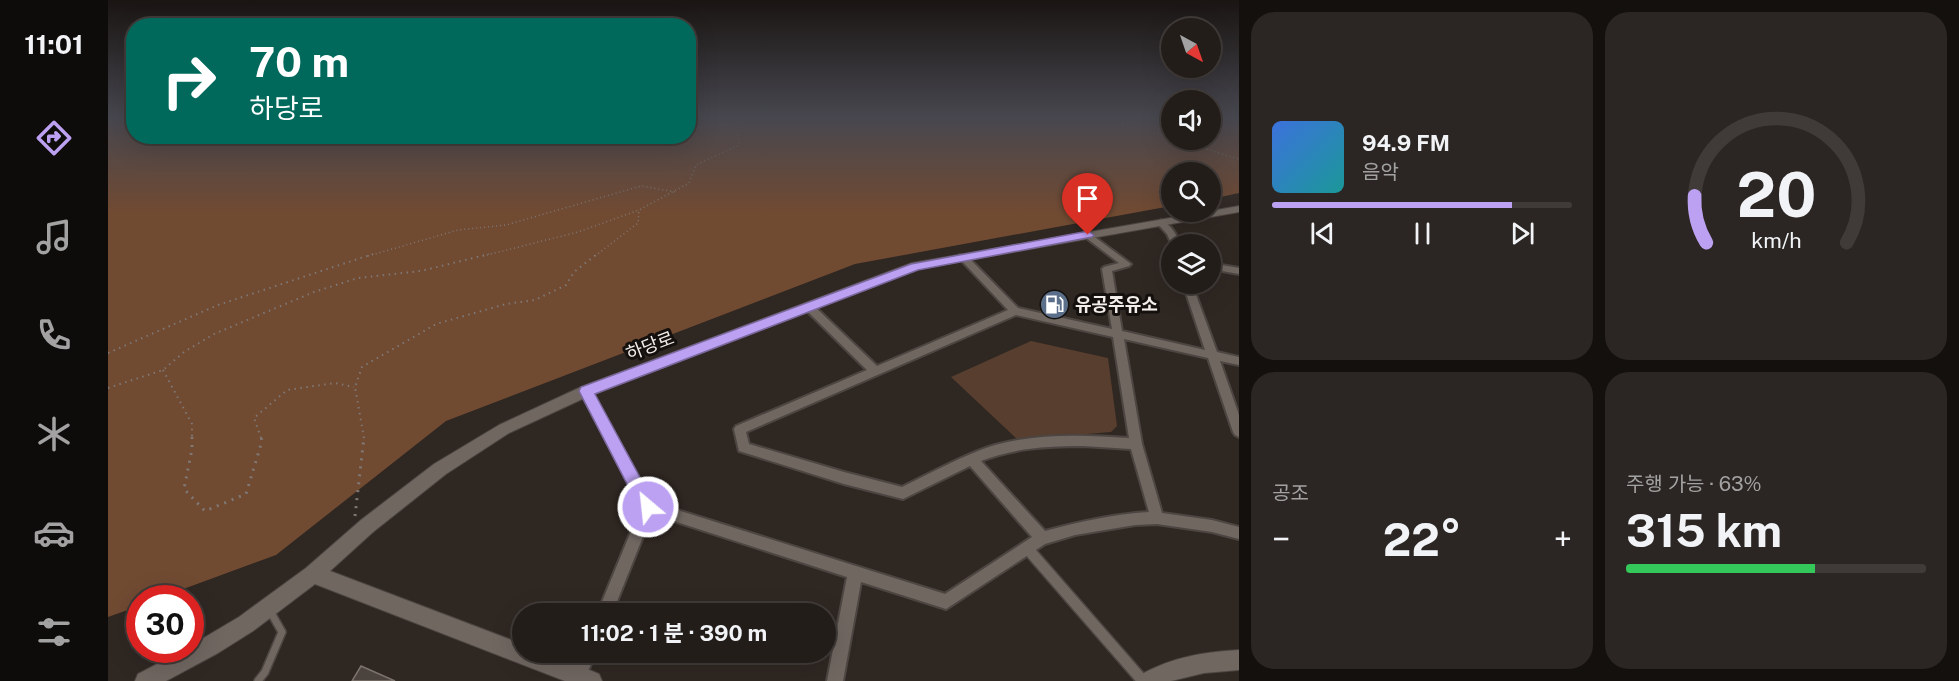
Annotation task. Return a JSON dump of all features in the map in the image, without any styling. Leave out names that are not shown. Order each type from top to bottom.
[{"type":"street","name":"하당로","points":[[145,681],[212,646],[268,608],[313,574],[353,538],[440,469],[479,443],[526,418],[586,391],[916,266],[1239,209]]},
{"type":"street","points":[[1161,223],[1171,234]]},
{"type":"street","points":[[1088,235],[1126,264],[1107,269],[1136,444],[1157,518]]},
{"type":"street","points":[[963,256],[1015,311],[1239,361]]},
{"type":"street","points":[[1221,268],[1239,272]]},
{"type":"street","points":[[1191,294],[1239,432]]},
{"type":"street","points":[[809,307],[876,372]]},
{"type":"street","points":[[1015,311],[740,429],[743,447],[844,478],[903,493],[972,459],[1018,445],[1078,439],[1136,444]]},
{"type":"street","points":[[586,391],[648,507],[946,602],[1042,538],[1075,529],[1135,519],[1157,518],[1212,526],[1239,533]]},
{"type":"street","points":[[972,459],[1042,538]]},
{"type":"street","points":[[609,603],[648,507]]},
{"type":"street","points":[[1027,548],[1143,681]]},
{"type":"street","points":[[835,681],[855,573]]},
{"type":"street","points":[[313,574],[582,679],[586,663]]},
{"type":"street","points":[[1149,681],[1160,674],[1188,666],[1239,660]]},
{"type":"lane","points":[[258,681],[265,672],[282,632],[268,608]]},
{"type":"path","points":[[108,388],[163,370],[184,351],[214,334],[336,285],[358,278],[421,271],[578,232],[639,210],[689,183],[696,165],[729,150]]},
{"type":"path","points":[[1209,150],[1239,159]]},
{"type":"path","points":[[108,354],[114,349],[218,305],[363,257],[458,230],[506,225],[641,186],[676,192]]},
{"type":"path","points":[[353,538],[364,434],[355,387],[362,367],[436,324],[506,304],[535,300],[566,285],[574,272],[638,223],[639,210]]},
{"type":"path","points":[[163,370],[192,424],[192,449],[184,489],[205,511],[246,494],[262,441],[254,418],[287,390],[335,383],[355,387]]},
{"type":"shaded area","points":[[108,150],[1239,150],[1239,193],[1221,197],[1221,162],[1161,162],[1161,208],[855,264],[446,421],[276,555],[194,585],[126,585],[126,611],[108,617]]},
{"type":"shaded area","points":[[1031,341],[1108,358],[1117,426],[1111,432],[1018,440],[951,377]]},
{"type":"building","points":[[361,666],[395,681],[352,681]]},
{"type":"place","name":"유공주유소","points":[[1054,305]]},
{"type":"route","points":[[648,507],[586,391],[916,266],[1088,235]]}]
